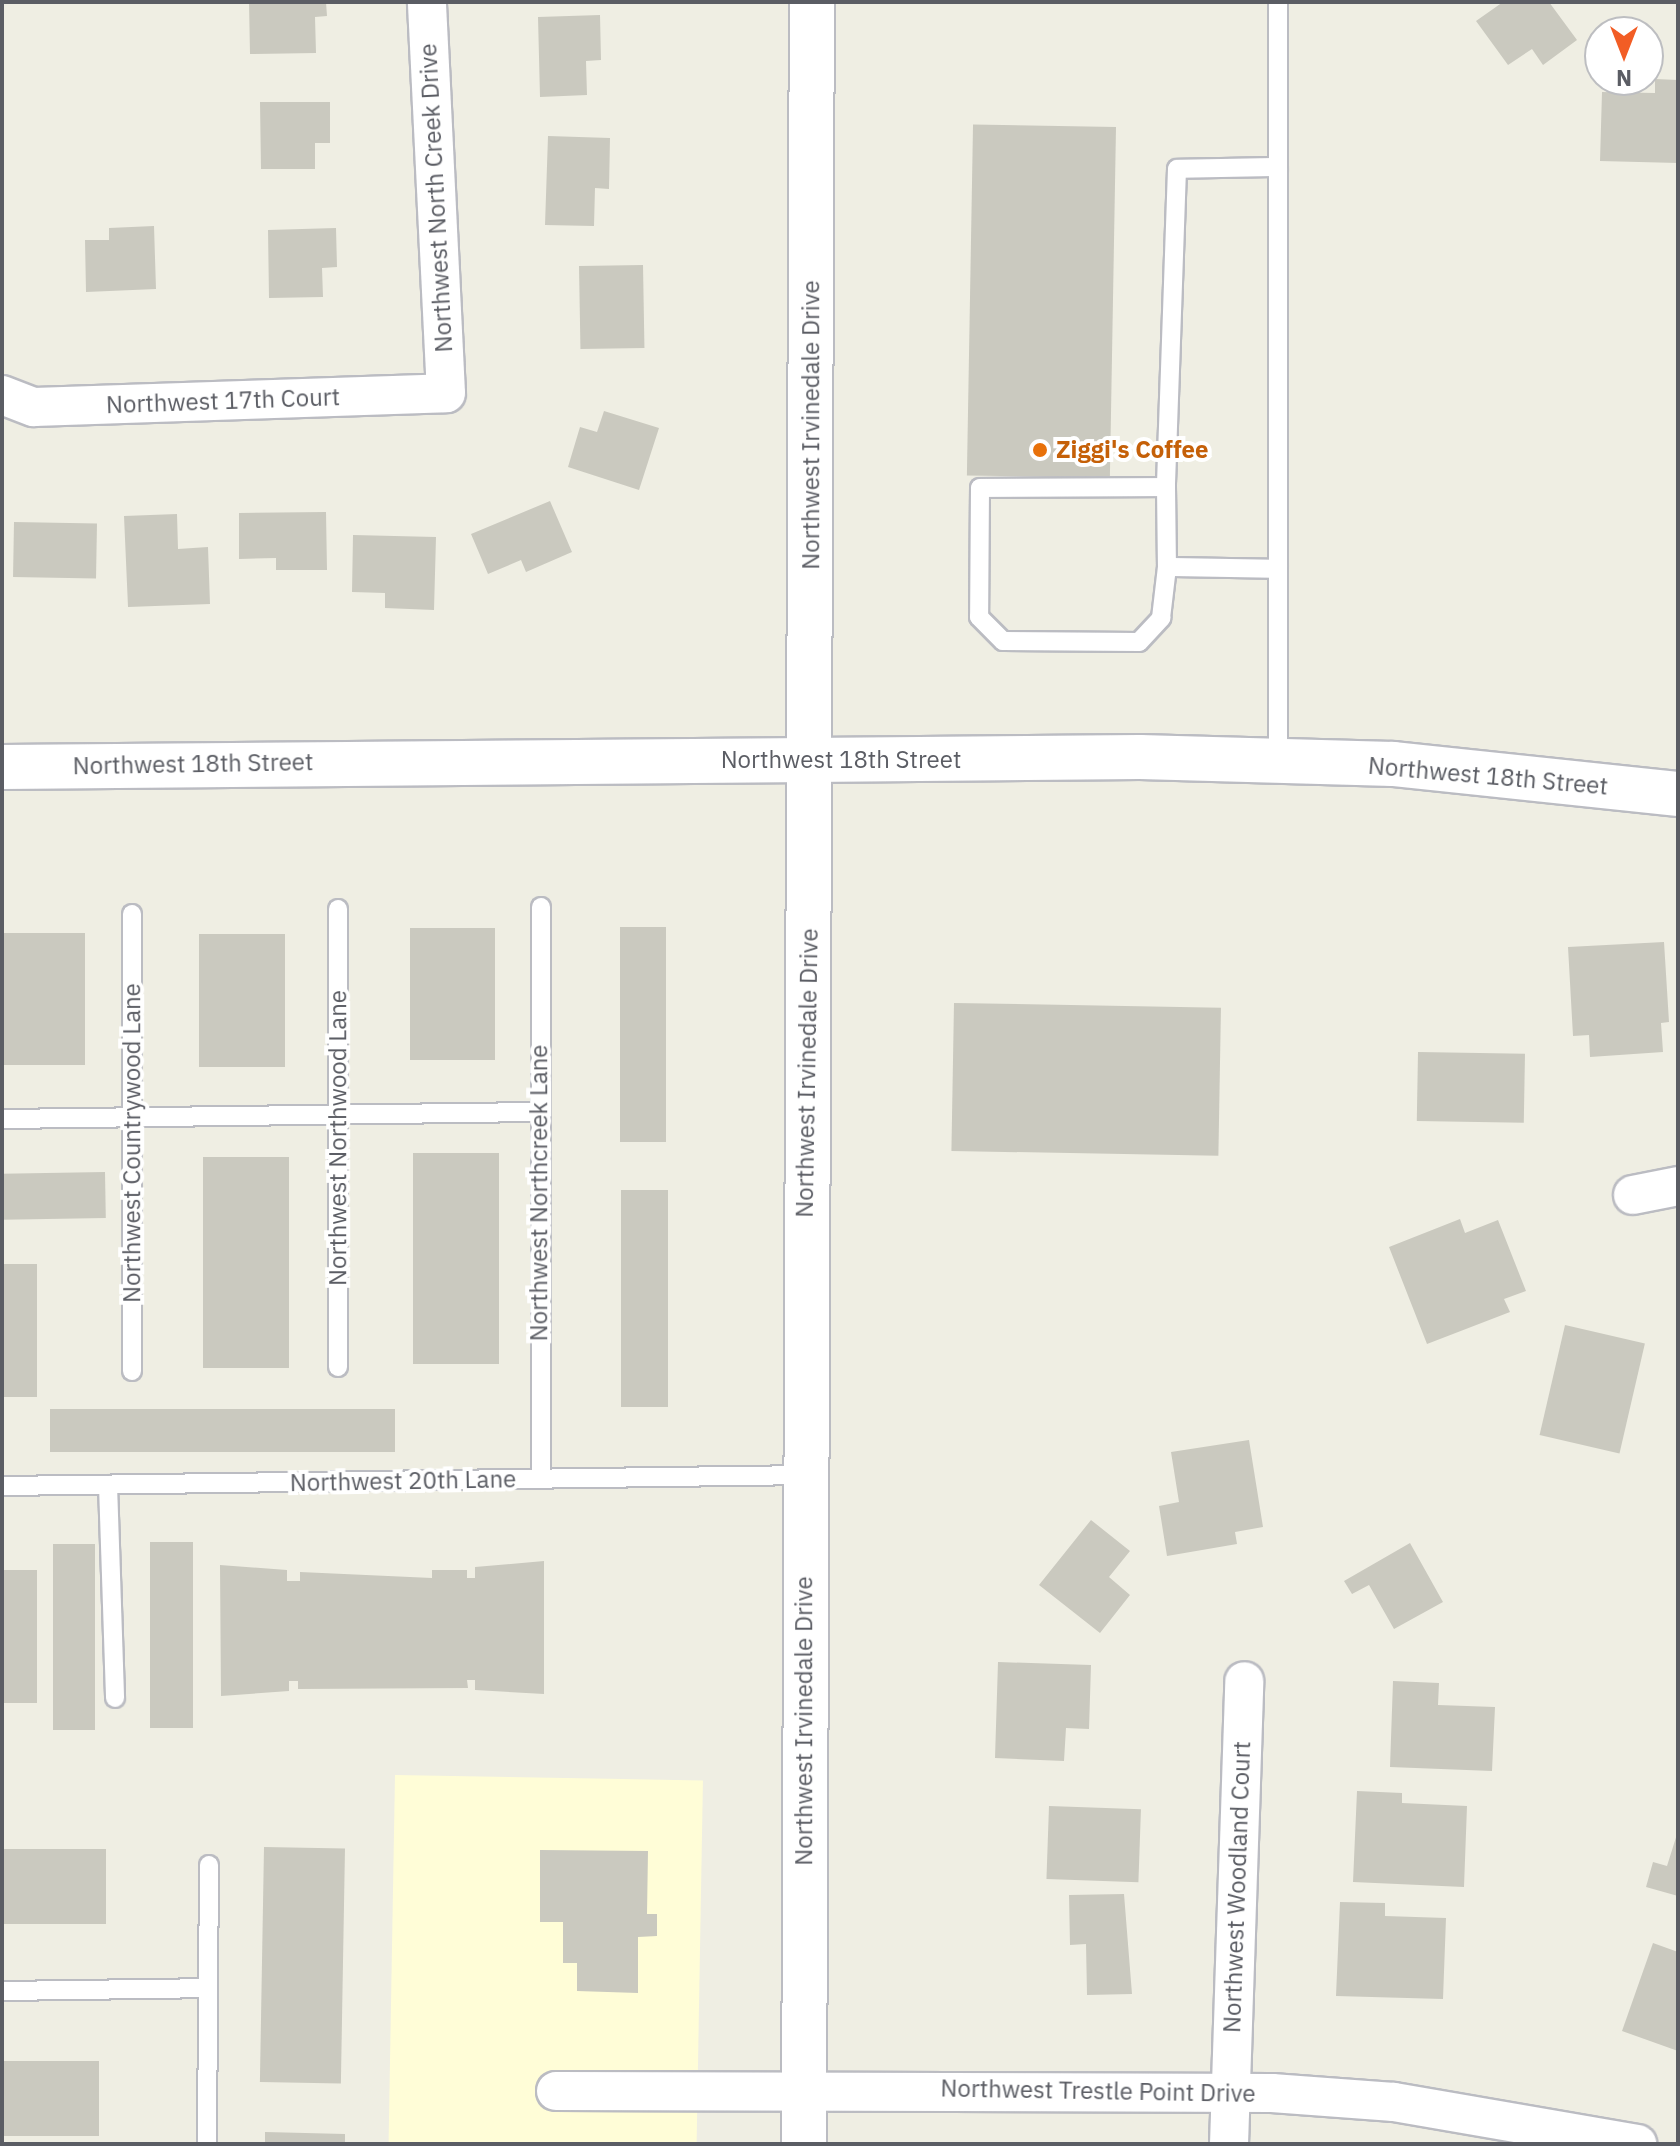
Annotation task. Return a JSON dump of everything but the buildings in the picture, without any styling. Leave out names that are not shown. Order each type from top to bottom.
[{"type":"main road","name":"Northwest Irvinedale Drive","points":[[804,2144],[812,2]]},
{"type":"main road","name":"Northwest 18th Street","points":[[2,767],[810,760],[1278,761],[1393,764],[1678,794]]},
{"type":"street","name":"Northwest North Creek Drive","points":[[427,2],[446,393]]},
{"type":"street","name":"Northwest 17th Court","points":[[2,395],[34,407],[446,393]]},
{"type":"street","points":[[1633,1195],[1678,1186]]},
{"type":"street","name":"Northwest Woodland Court","points":[[1229,2144],[1244,1681]]},
{"type":"street","name":"Northwest Trestle Point Drive","points":[[556,2091],[1230,2092],[1394,2102],[1637,2144]]},
{"type":"lane","points":[[1278,2],[1278,761]]},
{"type":"lane","points":[[1166,487],[980,488],[979,617],[1003,641],[1139,642],[1161,618],[1167,567],[1166,487],[1177,169],[1278,167]]},
{"type":"lane","points":[[1167,567],[1278,569]]},
{"type":"lane","name":"Northwest Northcreek Lane","points":[[541,907],[537,1112],[541,1479]]},
{"type":"lane","name":"Northwest Northwood Lane","points":[[338,909],[338,1367]]},
{"type":"lane","name":"Northwest Countrywood Lane","points":[[132,914],[132,1371]]},
{"type":"lane","points":[[2,1119],[537,1112]]},
{"type":"lane","name":"Northwest 20th Lane","points":[[2,1486],[805,1475]]},
{"type":"lane","points":[[108,1485],[115,1698]]},
{"type":"lane","points":[[207,2144],[209,1865]]},
{"type":"lane","points":[[2,1991],[208,1988]]},
{"type":"shaded area","points":[[395,1775],[703,1780],[697,2144],[389,2144]]},
{"type":"place","name":"Ziggi's Coffee","points":[[1040,450]]}]
